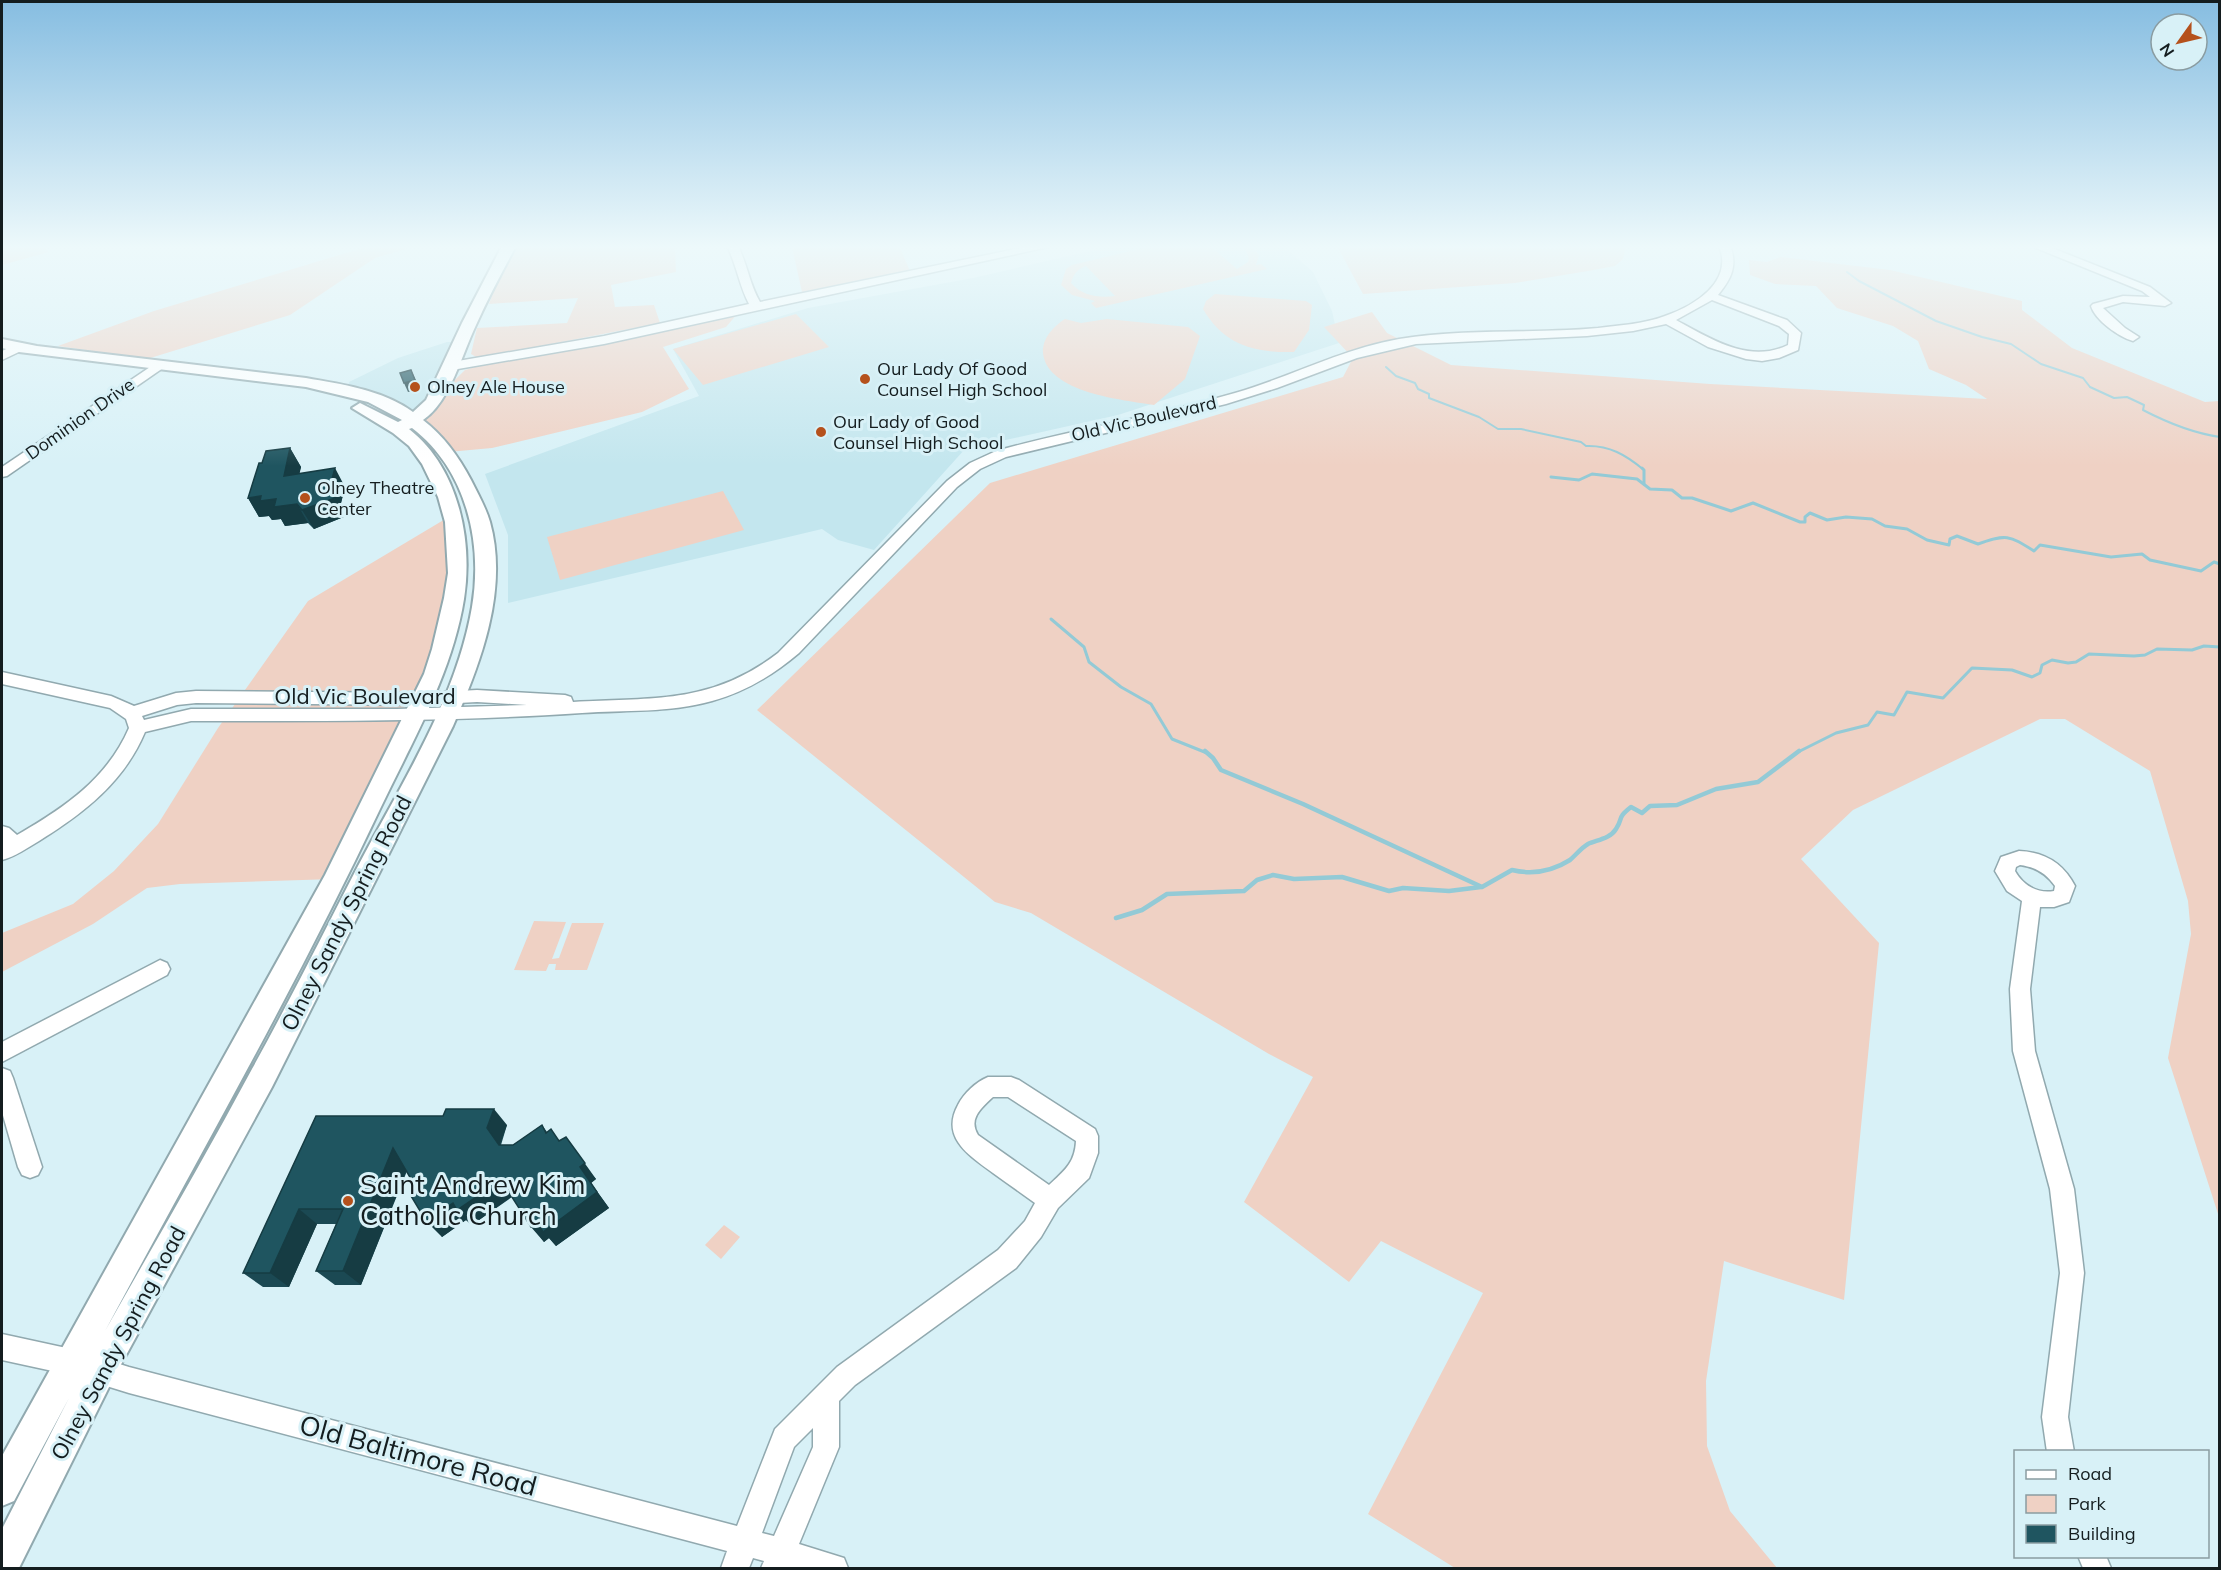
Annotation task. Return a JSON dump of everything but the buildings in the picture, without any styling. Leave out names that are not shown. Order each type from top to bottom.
[{"type":"main road","points":[[406,425],[434,401],[452,366],[471,319]]},
{"type":"main road","name":"Olney Sandy Spring Road","points":[[2,343],[159,365],[326,384],[384,403],[406,425],[448,452],[462,476],[482,526],[486,559],[480,616],[452,706],[262,1078],[101,1370],[2,1565]]},
{"type":"main road","name":"Olney Sandy Spring Road","points":[[2,1489],[335,879],[434,674],[450,622],[458,570],[456,532],[449,502],[439,479],[406,425]]},
{"type":"street","points":[[452,366],[604,340],[697,319]]},
{"type":"street","points":[[1667,320],[1712,344],[1737,353],[1764,356],[1785,352],[1794,347],[1795,333],[1783,323],[1773,319]]},
{"type":"street","points":[[2108,319],[2121,331],[2133,337]]},
{"type":"street","name":"Old Vic Boulevard","points":[[135,721],[212,715],[452,706],[556,711],[600,706],[663,705],[711,696],[755,678],[793,649],[952,484],[975,466],[1001,454],[1206,406],[1255,392],[1376,347],[1416,340],[1588,333],[1636,327],[1667,320]]},
{"type":"street","points":[[2,356],[19,347]]},
{"type":"street","name":"Dominion Drive","points":[[2,473],[159,365]]},
{"type":"street","points":[[3,680],[111,702],[127,708],[135,721],[127,755],[96,790],[58,820],[6,844]]},
{"type":"street","points":[[212,715],[224,696]]},
{"type":"street","name":"Old Vic Boulevard","points":[[135,721],[176,699],[224,696],[417,707]]},
{"type":"street","points":[[2032,897],[2020,989],[2024,1051],[2062,1189],[2072,1273],[2055,1417],[2061,1450]]},
{"type":"street","points":[[2,1053],[160,969]]},
{"type":"street","points":[[2,1078],[30,1167]]},
{"type":"street","points":[[735,1569],[784,1438],[846,1376],[1007,1260],[1033,1229],[1050,1200],[1081,1170],[1087,1153],[1087,1136],[1011,1087],[988,1087],[966,1111],[962,1125],[963,1133],[970,1143],[1050,1200]]},
{"type":"street","name":"Old Baltimore Road","points":[[2,1347],[71,1362],[129,1380],[745,1542],[778,1561],[834,1569]]},
{"type":"street","points":[[778,1561],[826,1447],[826,1396]]},
{"type":"shaded area","name":"Our Lady of Good Counsel High School","points":[[771,319],[1334,319],[1339,343],[1118,415],[965,449],[874,550],[838,540],[822,529],[508,603],[508,535],[485,474],[699,396],[673,349]]},
{"type":"shaded area","points":[[447,342],[461,342],[452,366],[414,420],[347,390],[349,382],[398,358]]},
{"type":"green space","points":[[131,319],[276,319],[147,359],[58,346]]},
{"type":"green space","points":[[569,319],[659,319],[660,323],[478,358],[471,354],[477,328],[567,323]]},
{"type":"green space","points":[[705,319],[733,319],[726,327],[663,347],[689,389],[642,412],[492,448],[448,452],[414,420],[465,370],[516,355]]},
{"type":"green space","points":[[777,319],[801,319],[829,347],[703,385],[673,349]]},
{"type":"green space","points":[[1065,319],[1081,323],[1110,319],[1188,327],[1200,336],[1185,379],[1154,405],[1089,392],[1072,386],[1058,377],[1048,367],[1043,353],[1044,342],[1057,325]]},
{"type":"green space","points":[[1210,319],[1310,319],[1309,330],[1294,352],[1266,351],[1241,344],[1230,339]]},
{"type":"green space","points":[[1349,319],[1377,319],[1387,333],[1451,365],[1710,384],[1987,399],[1966,385],[1929,369],[1918,341],[1893,326],[1872,319],[2034,319],[2072,348],[2205,402],[2219,401],[2219,1217],[2168,1058],[2191,934],[2188,901],[2150,771],[2065,719],[2040,719],[1853,810],[1801,859],[1879,943],[1844,1300],[1724,1261],[1706,1381],[1707,1446],[1730,1511],[1777,1568],[1455,1568],[1368,1514],[1483,1293],[1381,1241],[1349,1282],[1244,1202],[1313,1077],[1269,1054],[1031,913],[995,902],[757,710],[990,483],[1343,377],[1353,358],[1324,327]]},
{"type":"green space","points":[[723,491],[744,530],[560,580],[547,537]]},
{"type":"green space","points":[[452,515],[450,622],[335,879],[180,884],[147,888],[93,924],[2,972],[2,933],[73,904],[114,871],[158,824],[218,728],[308,601]]},
{"type":"green space","points":[[534,921],[566,922],[552,959],[559,958],[572,923],[604,923],[587,970],[555,970],[556,964],[549,964],[546,971],[514,970]]},
{"type":"green space","points":[[724,1225],[740,1237],[721,1259],[705,1245]]},
{"type":"waterway","points":[[1933,319],[1982,337],[2011,344],[2041,364],[2083,378],[2090,387],[2114,398],[2127,397],[2144,405],[2143,410],[2171,423],[2220,437]]},
{"type":"waterway","points":[[1386,367],[1396,376],[1415,383],[1418,389],[1429,394],[1429,398],[1479,417],[1498,429],[1521,429],[1581,442],[1586,446],[1610,449],[1644,470]]},
{"type":"waterway","points":[[1644,470],[1644,484]]},
{"type":"waterway","points":[[1551,477],[1579,480],[1592,474],[1637,479],[1650,489],[1672,490],[1682,498],[1692,498],[1731,511],[1753,503],[1800,522],[1805,522],[1805,517],[1810,513],[1827,520],[1846,517],[1872,519],[1885,526],[1907,529],[1927,540],[1949,545],[1950,539],[1957,536],[1978,544],[2007,538],[2034,551],[2040,545],[2111,557],[2142,554],[2150,560],[2201,571],[2214,562],[2220,564]]},
{"type":"waterway","points":[[1051,619],[1084,647],[1089,662],[1121,687],[1151,704],[1172,739],[1207,753]]},
{"type":"waterway","points":[[1797,752],[1836,733],[1868,725],[1877,712],[1894,715],[1907,692],[1943,698],[1972,668],[2012,670],[2032,677],[2040,673],[2042,665],[2052,660],[2076,662],[2089,654],[2134,656],[2145,655],[2157,649],[2192,650],[2204,646],[2220,647]]},
{"type":"waterway","points":[[1205,751],[1221,770],[1303,804],[1482,887],[1512,870],[1542,871],[1563,864],[1583,847],[1613,832],[1622,816],[1631,807],[1642,813],[1650,806],[1677,805],[1716,789],[1758,782],[1797,752]]},
{"type":"waterway","points":[[1116,918],[1142,910],[1167,894],[1244,891],[1257,880],[1273,875],[1294,879],[1342,877],[1389,891],[1403,888],[1449,891],[1481,887]]},
{"type":"place","name":"Our Lady Of Good Counsel High School","points":[[865,379]]},
{"type":"place","name":"Olney Ale House","points":[[415,387]]},
{"type":"place","name":"Our Lady of Good Counsel High School","points":[[821,432]]},
{"type":"place","name":"Olney Theatre Center","points":[[305,498]]},
{"type":"place","name":"Saint Andrew Kim Catholic Church","points":[[348,1201]]}]
